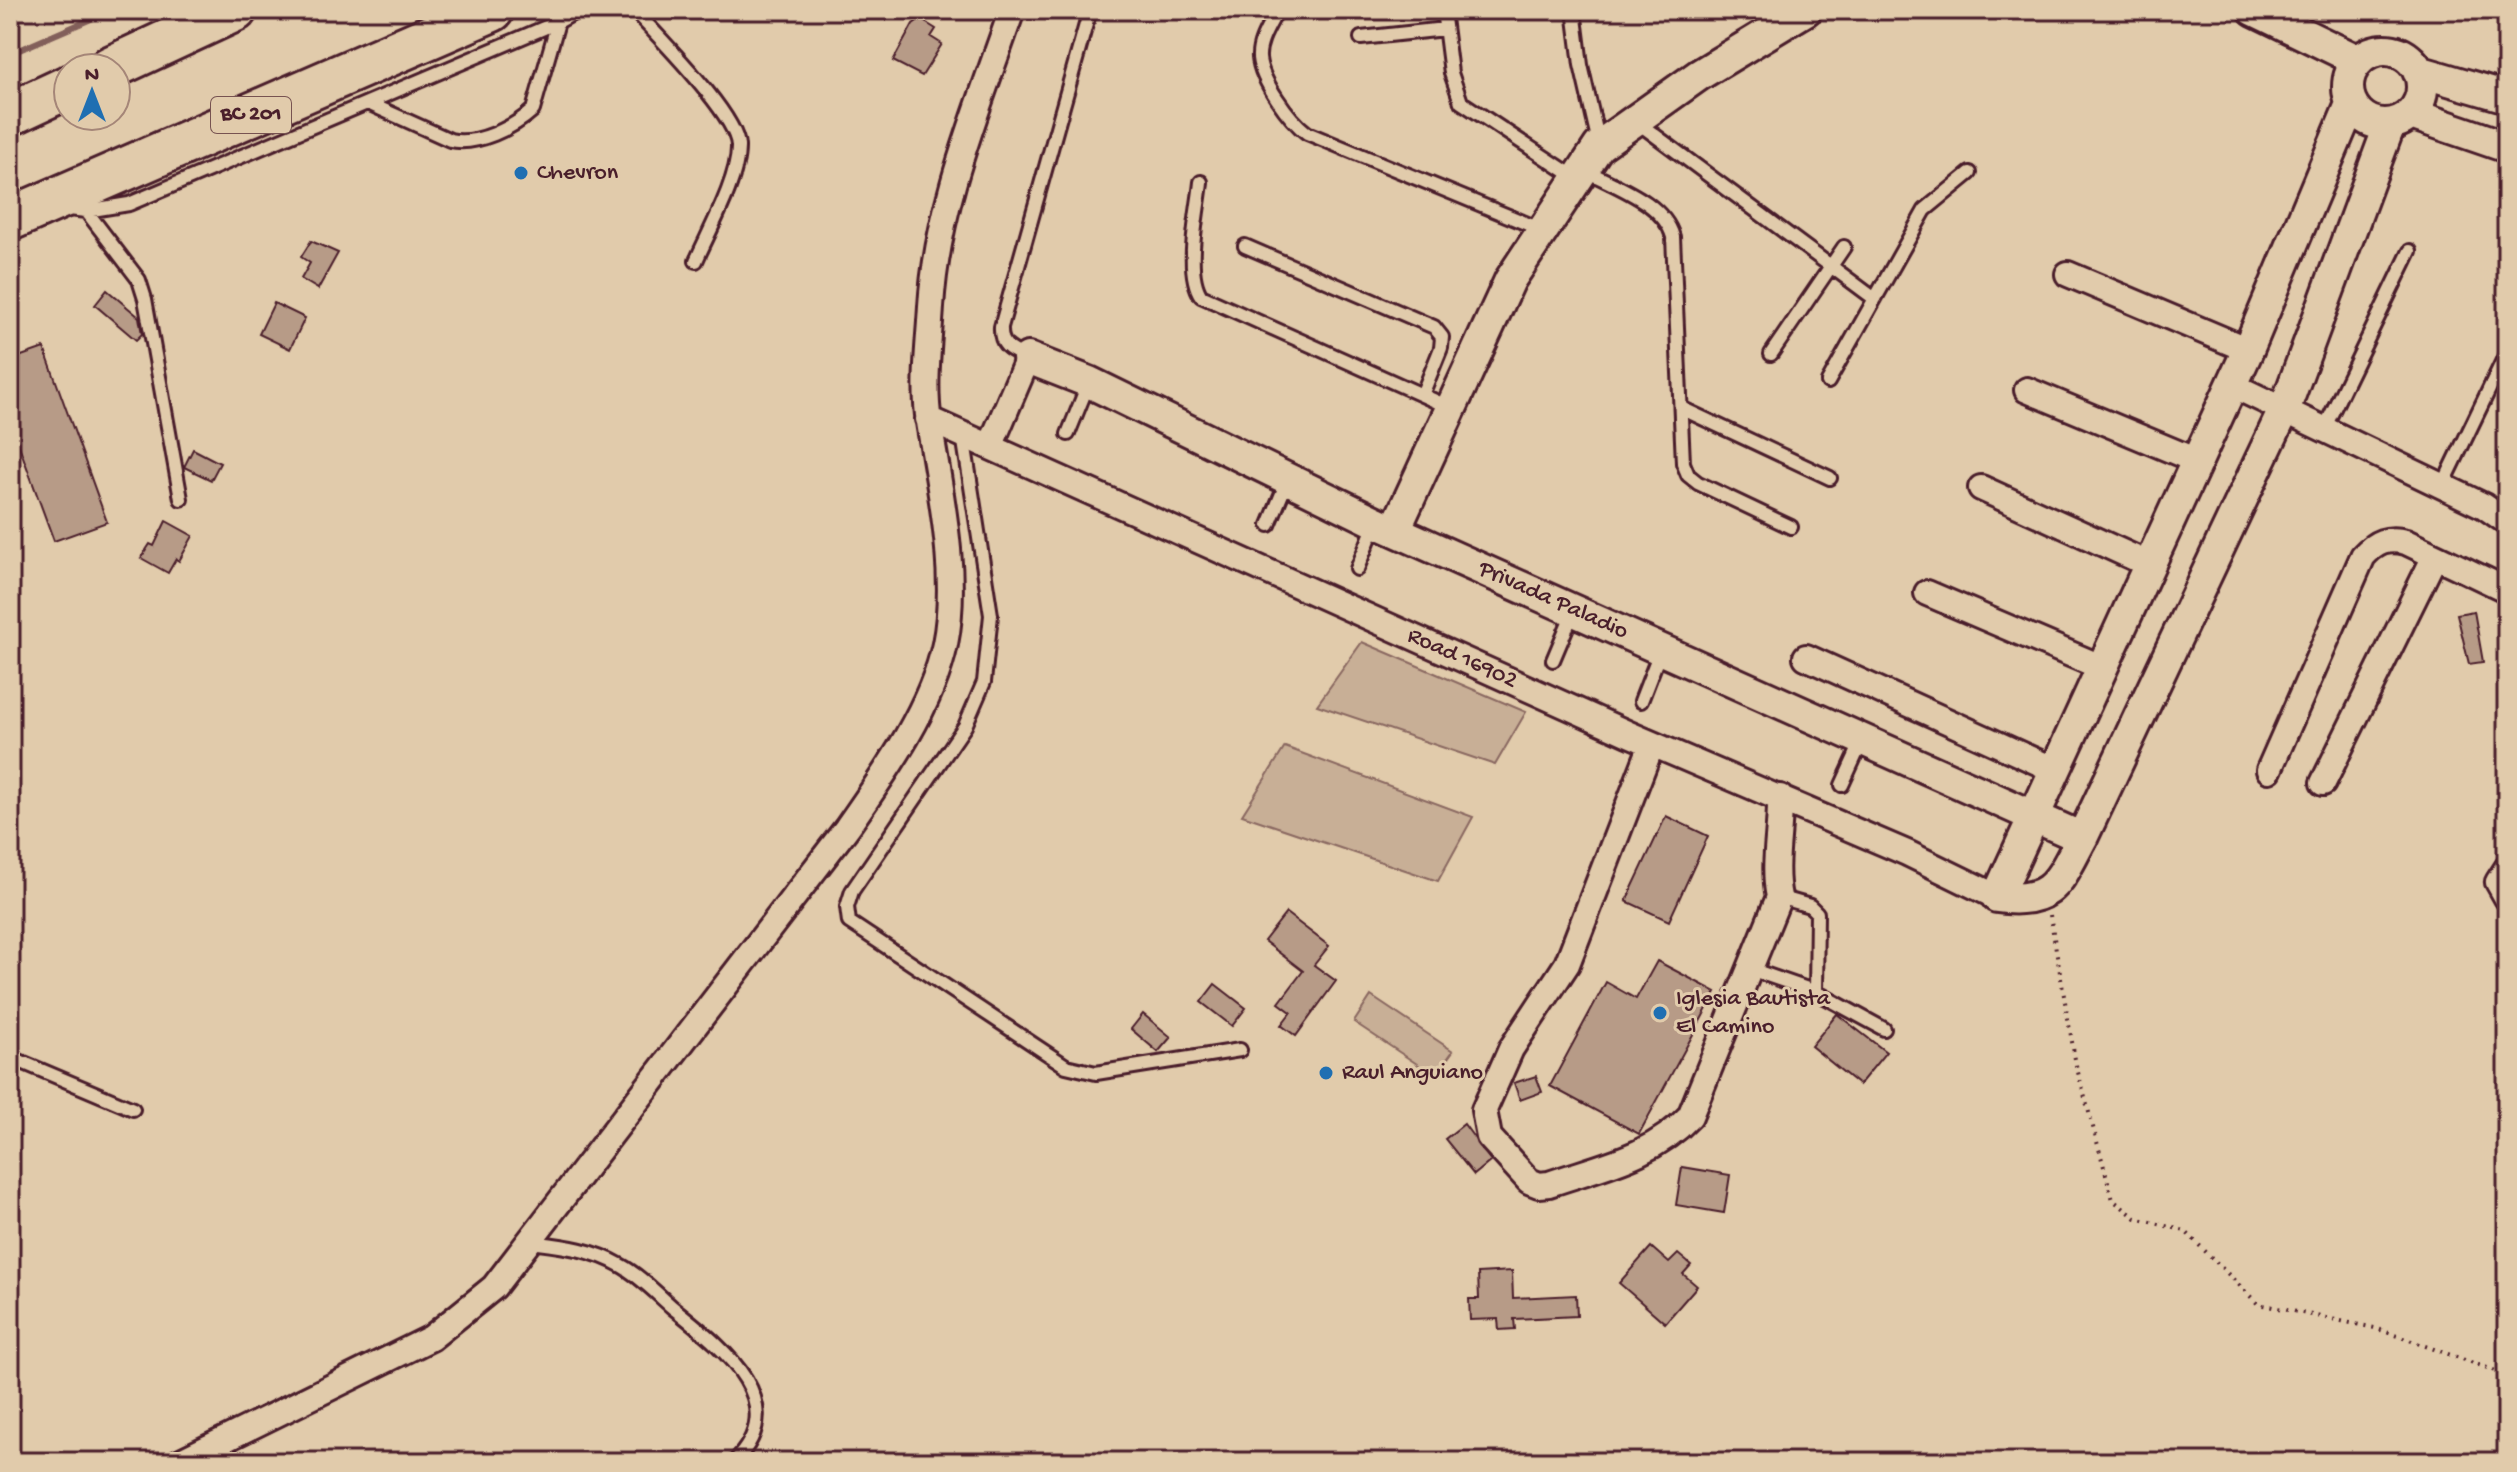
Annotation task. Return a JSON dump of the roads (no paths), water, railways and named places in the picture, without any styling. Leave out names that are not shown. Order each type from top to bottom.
[{"type":"highway","points":[[132,58],[235,10]]},
{"type":"highway","name":"BC 201","points":[[53,207],[492,10]]},
{"type":"highway","points":[[10,114],[52,94]]},
{"type":"street","points":[[179,1462],[431,1338],[494,1287],[846,829],[895,755],[915,718],[945,645],[950,598],[936,454],[928,419],[935,261],[958,173],[1012,10]]},
{"type":"street","points":[[1385,526],[1451,408],[1510,280],[1586,165],[1635,120],[1699,75],[1806,10]]},
{"type":"street","points":[[2254,10],[2359,61]]},
{"type":"street","points":[[2379,50],[2391,51],[2411,61],[2418,71],[2422,93],[2401,119],[2285,408],[2082,838],[2058,882],[2046,892],[2027,899],[1997,897],[2248,350],[2351,104],[2348,81],[2359,61],[2379,50]]},
{"type":"street","points":[[2418,71],[2507,97]]},
{"type":"street","points":[[2351,104],[2368,120],[2401,119],[2507,147]]},
{"type":"street","points":[[2068,274],[2248,350]]},
{"type":"street","points":[[990,447],[1028,358]]},
{"type":"street","name":"Privada Paladio","points":[[1028,358],[1089,382],[1385,526],[2082,838]]},
{"type":"street","points":[[2232,385],[2443,485],[2507,522]]},
{"type":"street","points":[[2027,390],[2197,461]]},
{"type":"street","name":"Road 16902","points":[[928,419],[1652,744],[1780,797],[1997,897]]},
{"type":"street","points":[[1981,488],[2150,565]]},
{"type":"street","points":[[2269,770],[2363,556],[2378,543],[2395,539],[2507,590]]},
{"type":"street","points":[[2323,783],[2435,556]]},
{"type":"street","points":[[1927,593],[2103,668]]},
{"type":"street","points":[[1806,657],[2057,771]]},
{"type":"street","points":[[1652,744],[1567,964],[1511,1049],[1484,1110],[1489,1137],[1529,1181],[1539,1185],[1650,1150],[1668,1139],[1690,1116],[1779,897],[1775,875],[1781,828],[1780,797]]},
{"type":"street","points":[[2507,868],[2498,882],[2507,898]]},
{"type":"lane","points":[[53,207],[129,204],[558,22],[579,10]]},
{"type":"lane","points":[[634,10],[729,119],[738,144],[736,165],[696,261]]},
{"type":"lane","points":[[1028,358],[1007,349],[1001,339],[1001,327],[1090,10]]},
{"type":"lane","points":[[1277,10],[1261,43],[1259,60],[1294,124],[1307,133],[1542,230]]},
{"type":"lane","points":[[1443,10],[1454,89],[1461,102],[1586,165],[1668,220],[1673,237],[1683,463],[1688,475],[1698,483],[1791,527]]},
{"type":"lane","points":[[1574,10],[1581,65],[1586,165]]},
{"type":"lane","points":[[368,103],[450,140],[463,143],[478,140],[523,119],[533,110],[558,22]]},
{"type":"lane","points":[[1361,38],[1445,29]]},
{"type":"lane","points":[[1635,120],[1875,299]]},
{"type":"lane","points":[[1828,382],[1925,210],[1970,173]]},
{"type":"lane","points":[[1201,182],[1192,271],[1194,286],[1201,296],[1451,408]]},
{"type":"lane","points":[[53,207],[139,280],[181,499]]},
{"type":"lane","points":[[1245,246],[1434,327],[1442,337],[1441,348],[1422,395]]},
{"type":"lane","points":[[1771,354],[1844,247]]},
{"type":"lane","points":[[2325,427],[2410,251]]},
{"type":"lane","points":[[2443,485],[2507,352]]},
{"type":"lane","points":[[1068,434],[1089,382]]},
{"type":"lane","points":[[1681,408],[1830,478]]},
{"type":"lane","points":[[963,435],[991,615],[984,682],[965,726],[852,891],[847,907],[849,922],[1066,1066],[1096,1073],[1240,1050]]},
{"type":"lane","points":[[1269,525],[1288,479]]},
{"type":"lane","points":[[1357,569],[1385,526]]},
{"type":"lane","points":[[1553,660],[1574,610]]},
{"type":"lane","points":[[1641,701],[1662,649]]},
{"type":"lane","points":[[1842,785],[1863,739]]},
{"type":"lane","points":[[1779,897],[1810,906],[1817,913],[1816,992]]},
{"type":"lane","points":[[1750,969],[1816,992],[1884,1029]]},
{"type":"lane","points":[[10,1057],[133,1109]]},
{"type":"lane","points":[[531,1242],[584,1249],[622,1265],[726,1351],[752,1389],[758,1421],[751,1445],[734,1462]]},
{"type":"waterway","points":[[10,54],[112,10]]},
{"type":"place","name":"Chevron","points":[[521,173]]},
{"type":"place","name":"Iglesia Bautista El Camino","points":[[1660,1013]]},
{"type":"place","name":"Raul Anguiano","points":[[1326,1073]]}]
